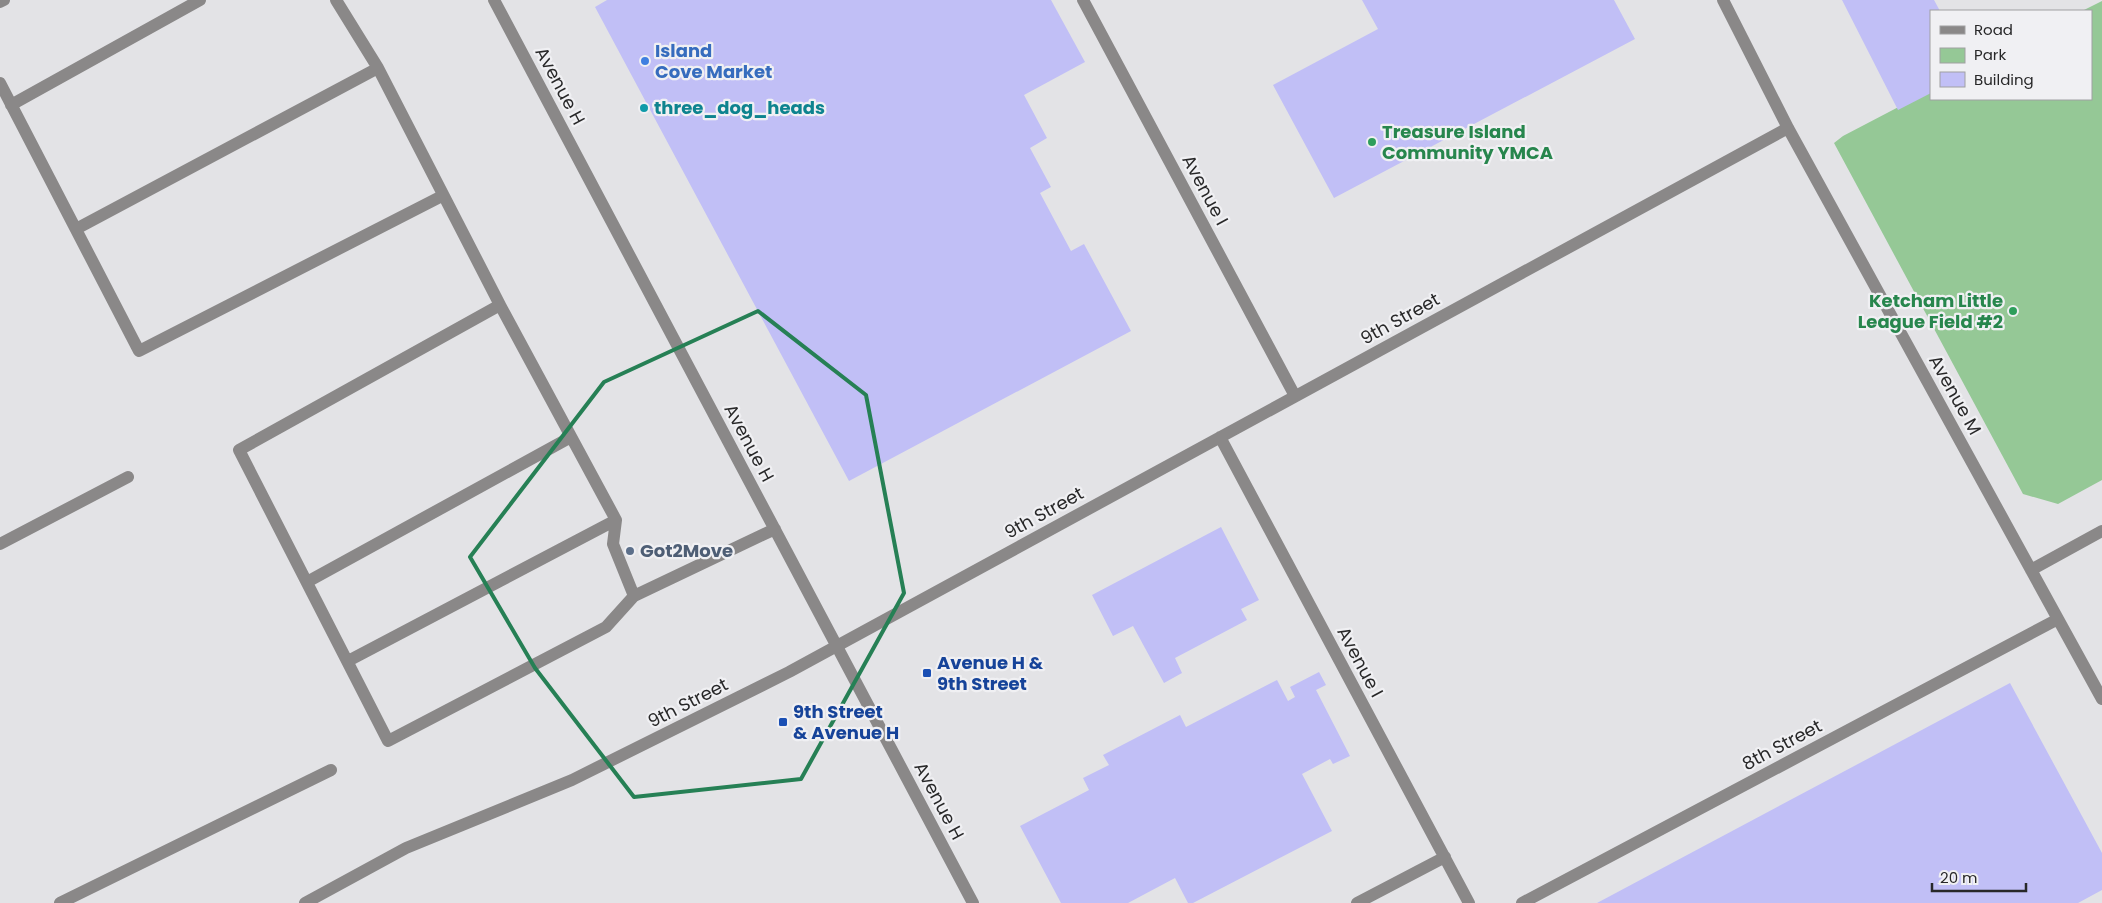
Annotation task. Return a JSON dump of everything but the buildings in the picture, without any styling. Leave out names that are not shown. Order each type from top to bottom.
[{"type":"street","points":[[0,2],[4,0]]},
{"type":"street","points":[[11,105],[200,0]]},
{"type":"street","points":[[336,0],[378,68],[442,196],[616,520],[613,544],[634,596]]},
{"type":"street","name":"Avenue H","points":[[494,0],[973,903]]},
{"type":"street","name":"Avenue I","points":[[1083,0],[1295,396]]},
{"type":"street","name":"Avenue M","points":[[1723,0],[1788,128],[2102,699]]},
{"type":"street","points":[[76,229],[378,68]]},
{"type":"street","points":[[0,83],[139,351],[442,196]]},
{"type":"street","name":"9th Street","points":[[305,903],[406,848],[572,780],[789,672],[1788,128]]},
{"type":"street","points":[[500,305],[239,450],[388,740],[606,626],[634,596],[775,529]]},
{"type":"street","points":[[307,582],[571,437]]},
{"type":"street","name":"Avenue I","points":[[1220,437],[1469,903]]},
{"type":"street","points":[[0,544],[128,477]]},
{"type":"street","points":[[348,661],[616,520]]},
{"type":"street","points":[[2031,570],[2102,531]]},
{"type":"street","name":"8th Street","points":[[1522,903],[2058,619]]},
{"type":"street","points":[[60,903],[331,770]]},
{"type":"street","points":[[1358,903],[1445,857]]},
{"type":"highlighted area","points":[[758,311],[866,395],[904,593],[801,779],[634,797],[535,668],[470,557],[604,382]]},
{"type":"green space","name":"Ketcham Little League Field #2","points":[[2102,1],[2102,480],[2058,504],[2023,494],[1834,143],[1843,136],[1930,91],[1930,100],[2092,100],[2092,10],[2084,10]]},
{"type":"place","name":"Island Cove Market","points":[[645,61]]},
{"type":"place","name":"three_dog_heads","points":[[644,108]]},
{"type":"place","name":"Treasure Island Community YMCA","points":[[1372,142]]},
{"type":"place","name":"Ketcham Little League Field #2","points":[[2013,311]]},
{"type":"place","name":"Got2Move","points":[[630,551]]},
{"type":"place","name":"Avenue H & 9th Street","points":[[927,673]]},
{"type":"place","name":"9th Street & Avenue H","points":[[783,722]]}]
